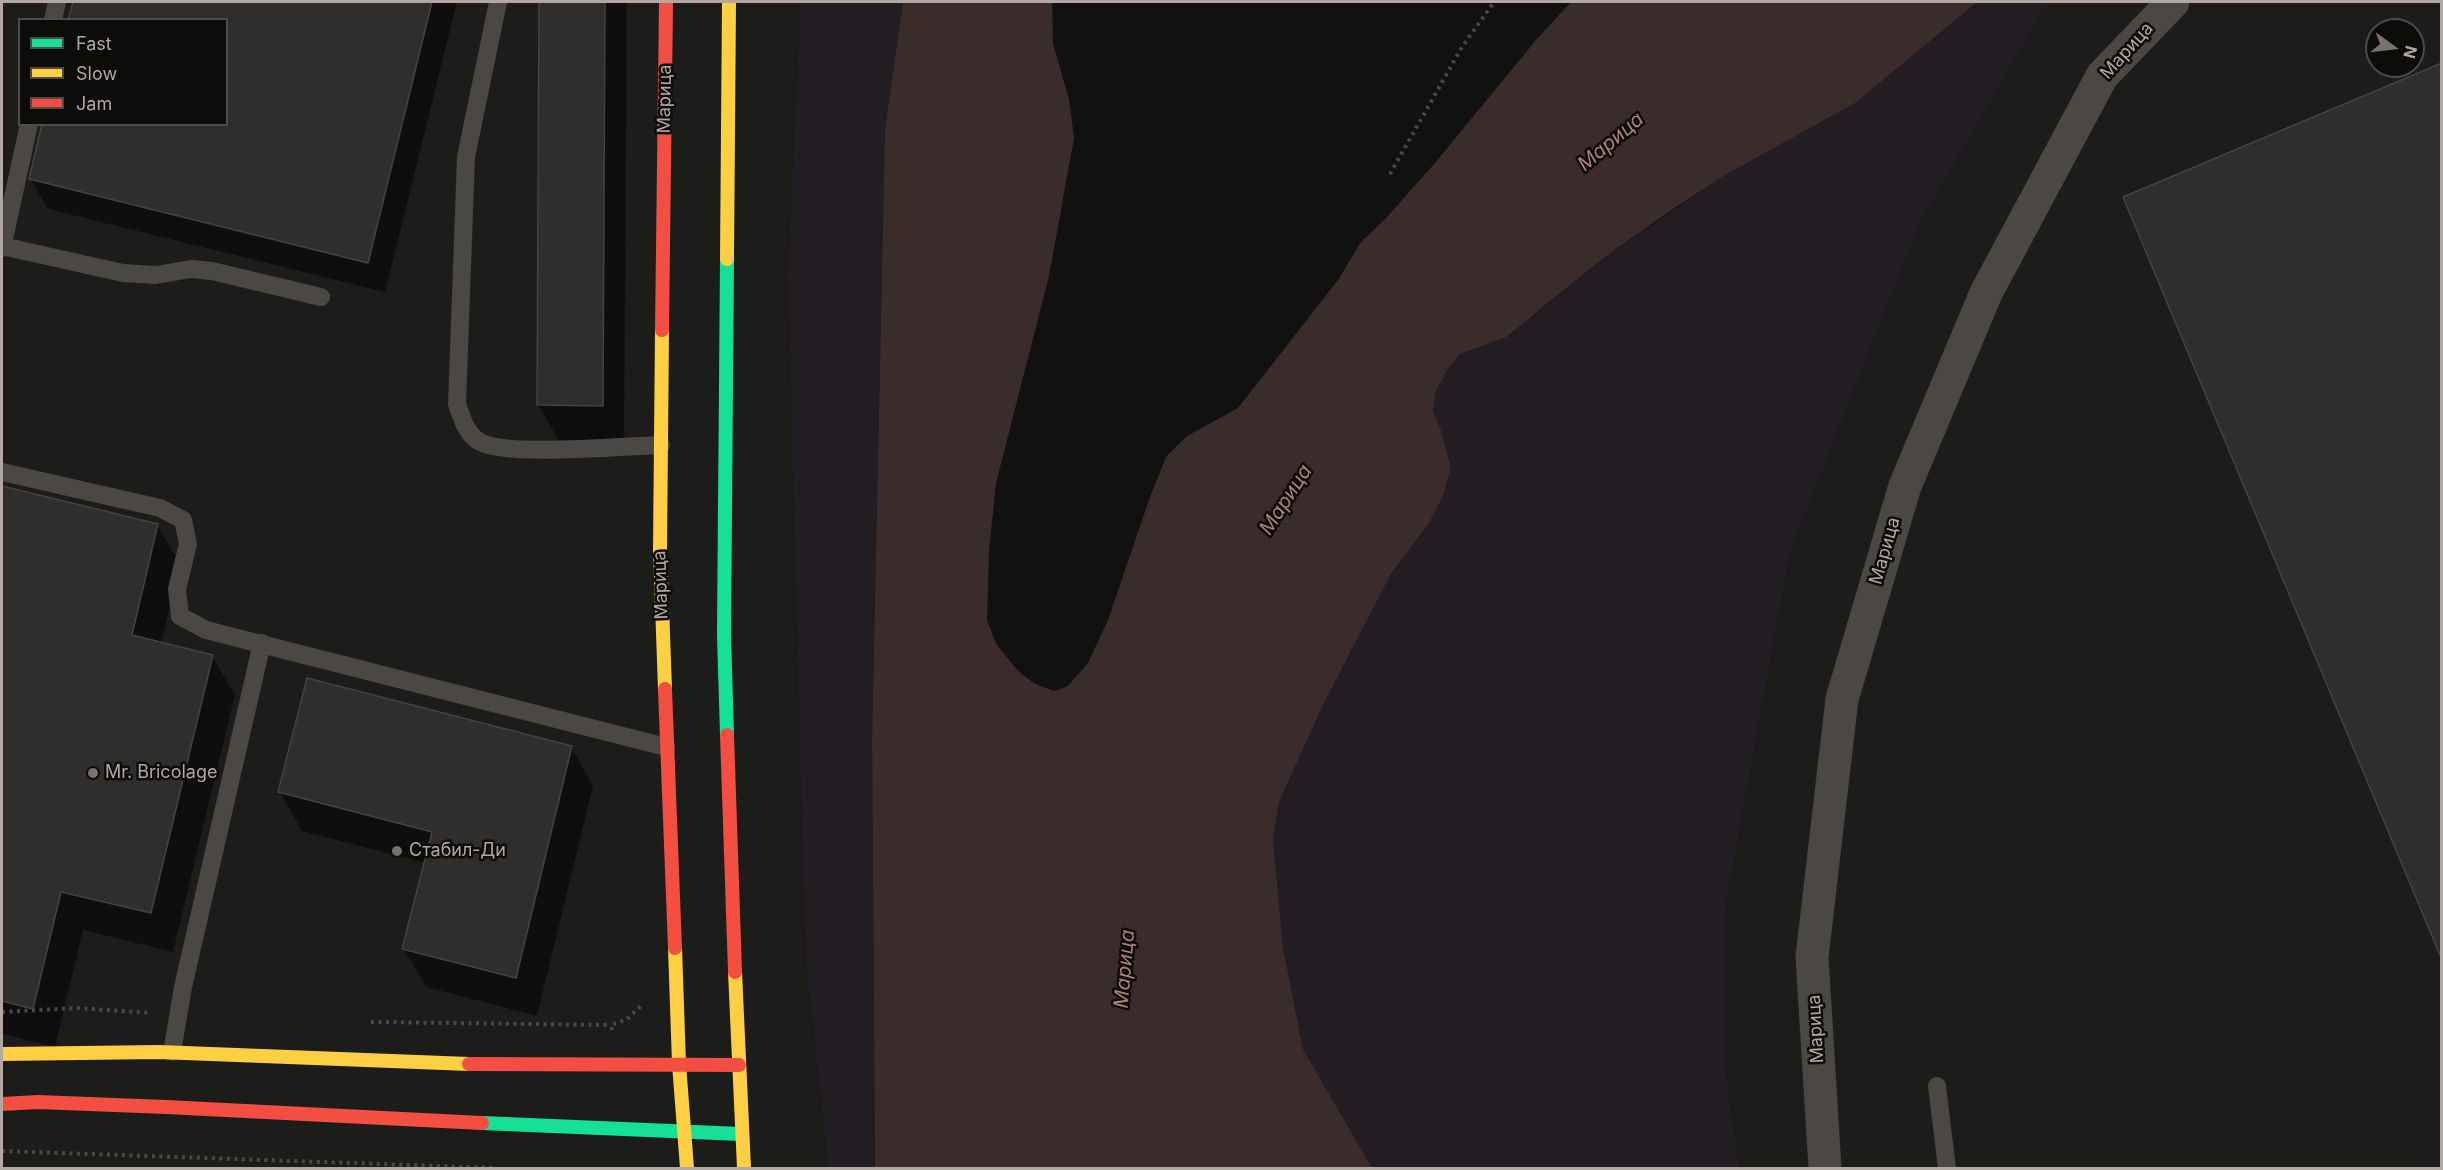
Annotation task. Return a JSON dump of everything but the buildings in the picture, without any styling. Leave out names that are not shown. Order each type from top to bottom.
[{"type":"street","name":"Марица","points":[[666,2],[660,549],[679,1064],[687,1168]]},
{"type":"street","points":[[729,2],[724,634],[744,1168]]},
{"type":"street","name":"Марица","points":[[1825,1168],[1812,957],[1842,699],[1905,486],[1986,293],[2102,76],[2173,2]]},
{"type":"street","points":[[2,1054],[172,1052],[421,1063],[739,1065]]},
{"type":"street","points":[[2,1104],[38,1102],[166,1107],[741,1134]]},
{"type":"lane","points":[[53,18],[57,2]]},
{"type":"lane","points":[[498,2],[466,157],[457,404],[466,429],[480,442],[508,450],[661,445]]},
{"type":"lane","points":[[29,126],[2,247],[123,273],[156,275],[192,269],[212,271],[321,297]]},
{"type":"lane","points":[[2,472],[160,508],[183,520],[188,544],[177,589],[180,616],[206,630],[666,747]]},
{"type":"lane","points":[[172,1052],[178,1014],[262,643]]},
{"type":"lane","points":[[1937,1086],[1947,1168]]},
{"type":"path","points":[[1390,174],[1462,47],[1494,2]]},
{"type":"path","points":[[2,1012],[75,1008],[178,1014]]},
{"type":"path","points":[[364,1022],[611,1025]]},
{"type":"path","points":[[2,1151],[497,1168]]},
{"type":"shaded area","points":[[2,2],[800,2],[787,274],[805,959],[828,1168],[2,1168]]},
{"type":"shaded area","points":[[800,2],[903,2],[885,129],[872,738],[875,1168],[828,1168],[805,959],[787,274]]},
{"type":"shaded area","points":[[1977,2],[2052,2],[2042,12],[1921,223],[1791,550],[1726,908],[1725,1066],[1740,1168],[1372,1168],[1303,1049],[1283,947],[1273,839],[1279,802],[1323,705],[1391,574],[1429,523],[1443,496],[1451,467],[1441,430],[1433,411],[1436,391],[1448,369],[1460,354],[1478,347],[1534,315],[1606,256]]},
{"type":"shaded area","points":[[2052,2],[2441,2],[2441,1168],[1740,1168],[1725,1066],[1726,908],[1791,550],[1921,223],[2042,12]]},
{"type":"water","points":[[903,2],[1052,2],[1053,44],[1069,99],[1074,138],[1049,276],[996,483],[989,551],[987,621],[997,645],[1018,671],[1035,684],[1054,691],[1068,686],[1088,663],[1108,620],[1166,457],[1187,436],[1238,408],[1338,280],[1361,242],[1435,163],[1536,40],[1571,2],[1977,2],[1855,103],[1725,175],[1673,209],[1606,256],[1506,337],[1460,354],[1448,369],[1436,391],[1433,411],[1441,430],[1451,467],[1443,496],[1429,523],[1391,574],[1323,705],[1279,802],[1273,839],[1283,947],[1303,1049],[1372,1168],[875,1168],[872,738],[885,129]]},
{"type":"traffic: fast","points":[[727,259],[724,634],[727,735]]},
{"type":"traffic: fast","points":[[482,1123],[741,1134]]},
{"type":"traffic: slow","points":[[727,259],[729,2]]},
{"type":"traffic: slow","points":[[662,330],[660,550],[665,689]]},
{"type":"traffic: slow","points":[[675,948],[679,1064],[687,1168]]},
{"type":"traffic: slow","points":[[735,972],[744,1168]]},
{"type":"traffic: slow","points":[[2,1054],[159,1052],[469,1064]]},
{"type":"traffic: jam","points":[[662,330],[666,2]]},
{"type":"traffic: jam","points":[[665,689],[675,948]]},
{"type":"traffic: jam","points":[[727,735],[735,972]]},
{"type":"traffic: jam","points":[[469,1064],[739,1065]]},
{"type":"traffic: jam","points":[[2,1104],[38,1102],[166,1107],[482,1123]]},
{"type":"place","name":"Mr. Bricolage","points":[[93,773]]},
{"type":"place","name":"Стабил-Ди","points":[[397,851]]}]
